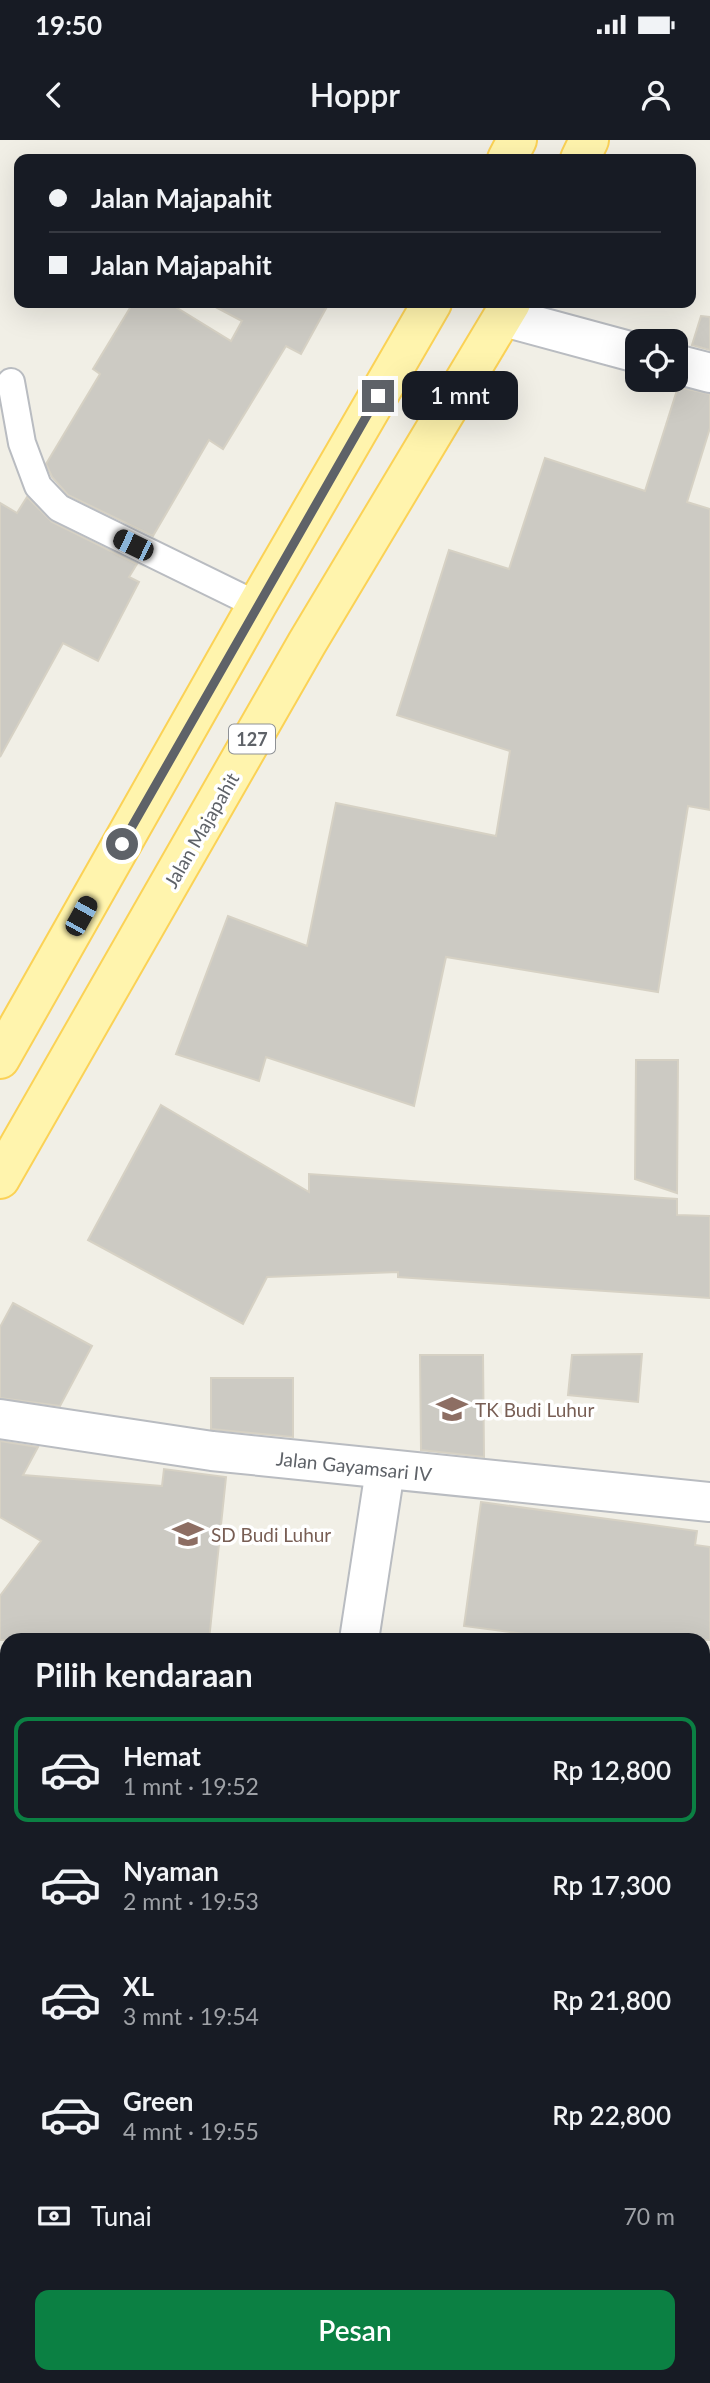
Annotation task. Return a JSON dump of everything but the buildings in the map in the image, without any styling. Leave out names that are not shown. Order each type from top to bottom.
[{"type":"main road","points":[[0,1059],[429,308]]},
{"type":"main road","name":"Jalan Majapahit","points":[[0,1179],[307,643],[507,310]]},
{"type":"street","points":[[507,310],[625,350]]},
{"type":"street","points":[[688,367],[710,373]]},
{"type":"street","name":"Jalan Gayamsari IV","points":[[0,1419],[212,1451],[710,1502]]},
{"type":"street","points":[[360,1633],[385,1470]]},
{"type":"lane","points":[[11,382],[26,454],[38,485],[60,508],[257,605]]},
{"type":"place","name":"TK Budi Luhur","points":[[452,1409]]},
{"type":"place","name":"SD Budi Luhur","points":[[188,1534]]},
{"type":"route","points":[[122,844],[378,396]]}]
